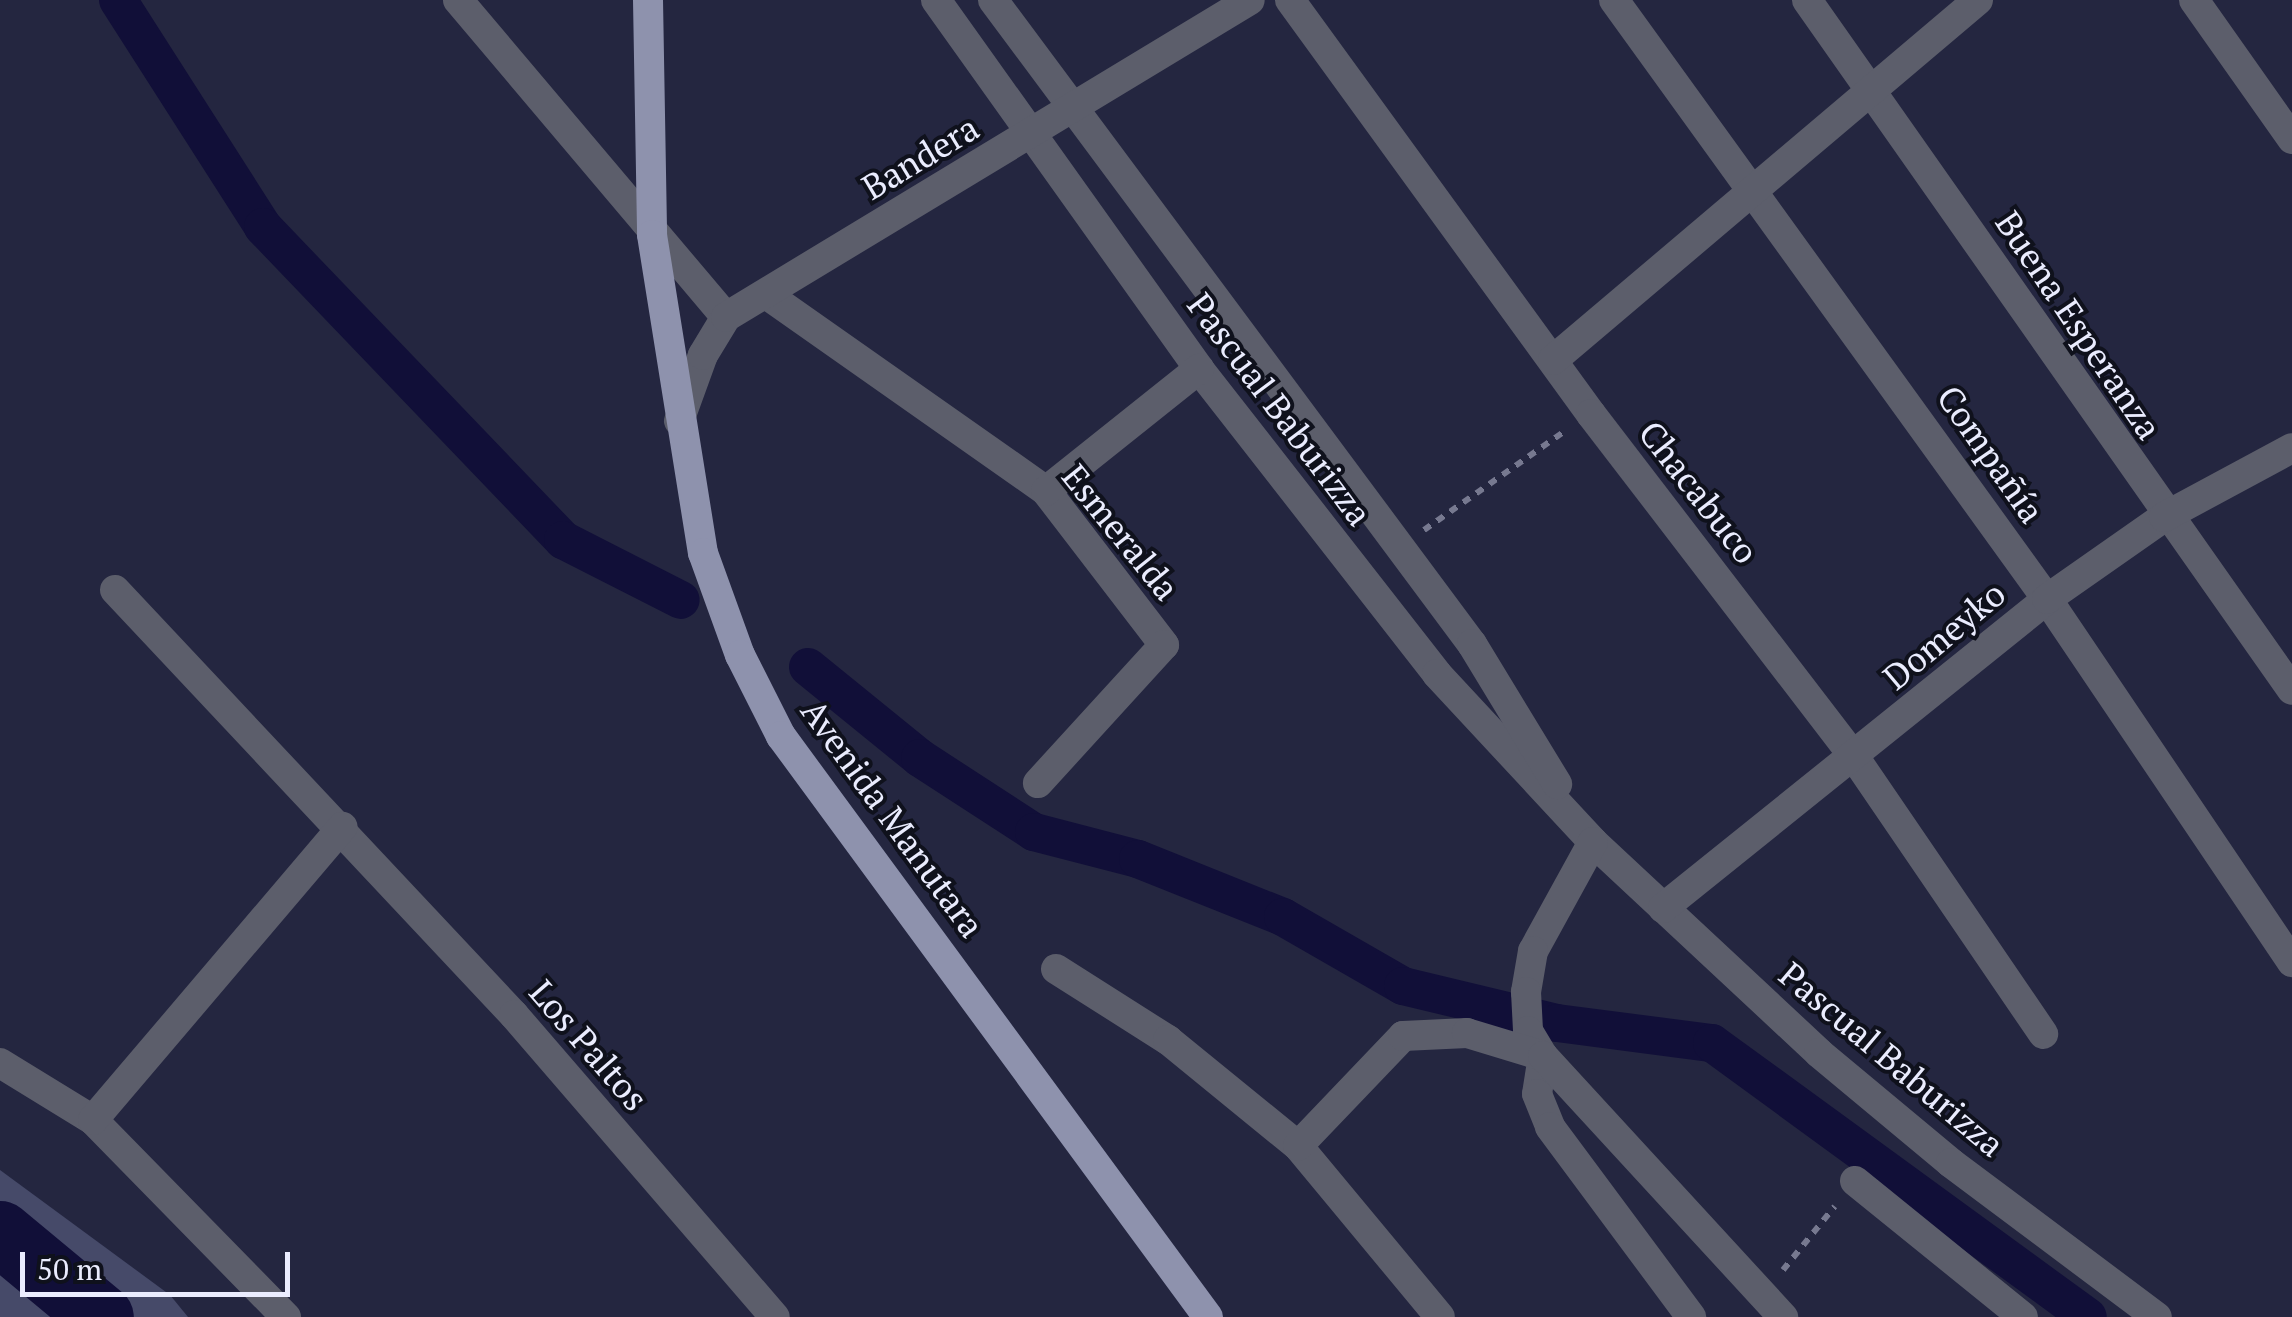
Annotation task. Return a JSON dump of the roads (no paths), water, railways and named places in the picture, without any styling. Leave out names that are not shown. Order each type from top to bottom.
[{"type":"main road","name":"Avenida Manutara","points":[[648,0],[652,235],[703,553],[740,655],[782,736],[1208,1317]]},
{"type":"street","points":[[458,0],[652,235],[726,317],[703,356],[679,421]]},
{"type":"street","name":"Pascual Baburizza","points":[[936,0],[1200,369],[1437,674],[1593,842],[1922,1139],[2157,1317]]},
{"type":"street","name":"Pascual Baburizza","points":[[993,0],[1472,644],[1593,842]]},
{"type":"street","name":"Bandera","points":[[726,317],[1250,0]]},
{"type":"street","name":"Chacabuco","points":[[1290,0],[1591,414],[1855,758],[2043,1034]]},
{"type":"street","name":"Compañía","points":[[1614,0],[1754,186],[2048,599],[2292,962]]},
{"type":"street","name":"Buena Esperanza","points":[[1807,0],[1873,89],[2164,517],[2292,690]]},
{"type":"street","points":[[1553,360],[1978,0]]},
{"type":"street","points":[[2194,0],[2292,139]]},
{"type":"street","name":"Esmeralda","points":[[766,294],[1046,490],[1164,645],[1038,783]]},
{"type":"street","points":[[1046,490],[1200,369]]},
{"type":"street","name":"Domeyko","points":[[1664,908],[2048,599],[2164,517],[2292,448]]},
{"type":"street","name":"Los Paltos","points":[[115,590],[342,827],[774,1317]]},
{"type":"street","points":[[93,1120],[342,827]]},
{"type":"street","points":[[1593,842],[1533,950],[1526,992],[1536,1044],[1536,1094],[1550,1127],[1691,1317]]},
{"type":"street","points":[[1056,969],[1168,1040],[1298,1146],[1440,1317]]},
{"type":"street","points":[[1298,1146],[1404,1036],[1467,1032],[1536,1044],[1773,1306]]},
{"type":"street","points":[[0,1062],[93,1120],[286,1317]]},
{"type":"street","points":[[1855,1181],[2023,1317]]},
{"type":"waterway","points":[[118,0],[263,227],[563,540],[681,600]]},
{"type":"waterway","points":[[808,667],[920,758],[1034,832],[1138,859],[1283,917],[1403,986],[1557,1023],[1712,1043],[2088,1317]]},
{"type":"waterway","points":[[0,1233],[101,1317]]}]
